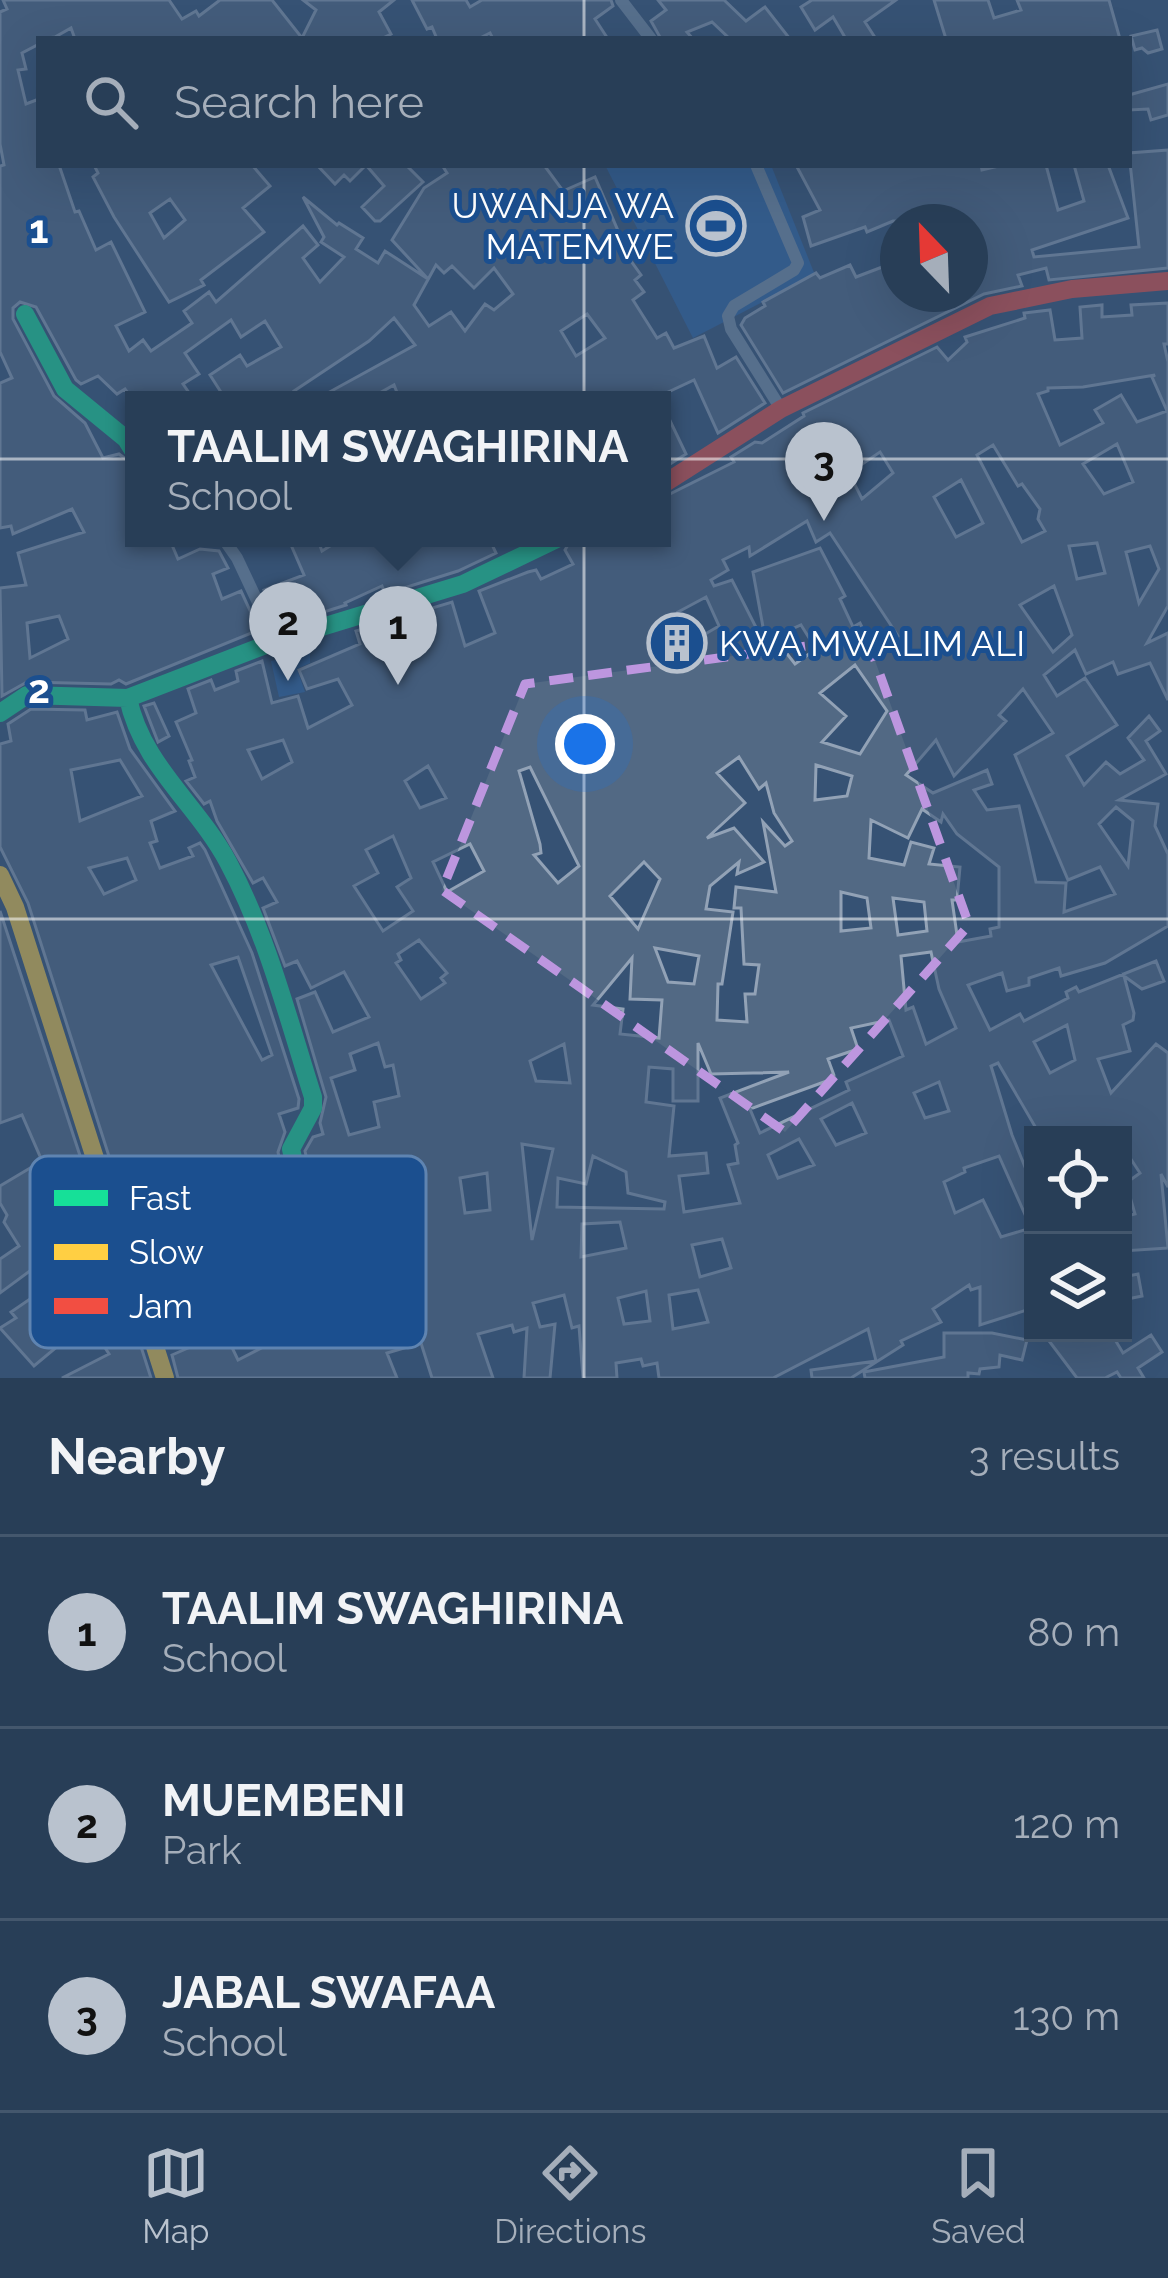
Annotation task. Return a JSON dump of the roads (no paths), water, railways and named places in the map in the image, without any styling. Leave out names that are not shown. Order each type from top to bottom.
[{"type":"street","points":[[621,0],[649,36]]},
{"type":"street","points":[[757,168],[799,263],[794,271],[734,306],[728,316],[731,329],[781,409]]},
{"type":"street","points":[[671,479],[781,409],[990,306],[1072,289],[1168,281]]},
{"type":"street","points":[[25,314],[65,389],[125,439]]},
{"type":"street","points":[[228,547],[276,641]]},
{"type":"street","points":[[0,713],[26,695],[128,698],[276,641],[463,584],[540,547]]},
{"type":"street","points":[[128,698],[130,716],[146,747],[197,820],[212,833],[229,864],[278,985],[314,1108],[291,1149],[293,1156]]},
{"type":"street","points":[[0,875],[15,907],[94,1156]]},
{"type":"street","points":[[155,1348],[165,1378]]},
{"type":"place","name":"UWANJA WA MATEMWE","points":[[716,226]]},
{"type":"place","name":"JABAL SWAFAA","points":[[824,521]]},
{"type":"place","name":"KWA MWALIM ALI","points":[[677,643]]},
{"type":"place","name":"MUEMBENI","points":[[288,681]]},
{"type":"place","name":"TAALIM SWAGHIRINA","points":[[398,685]]}]
